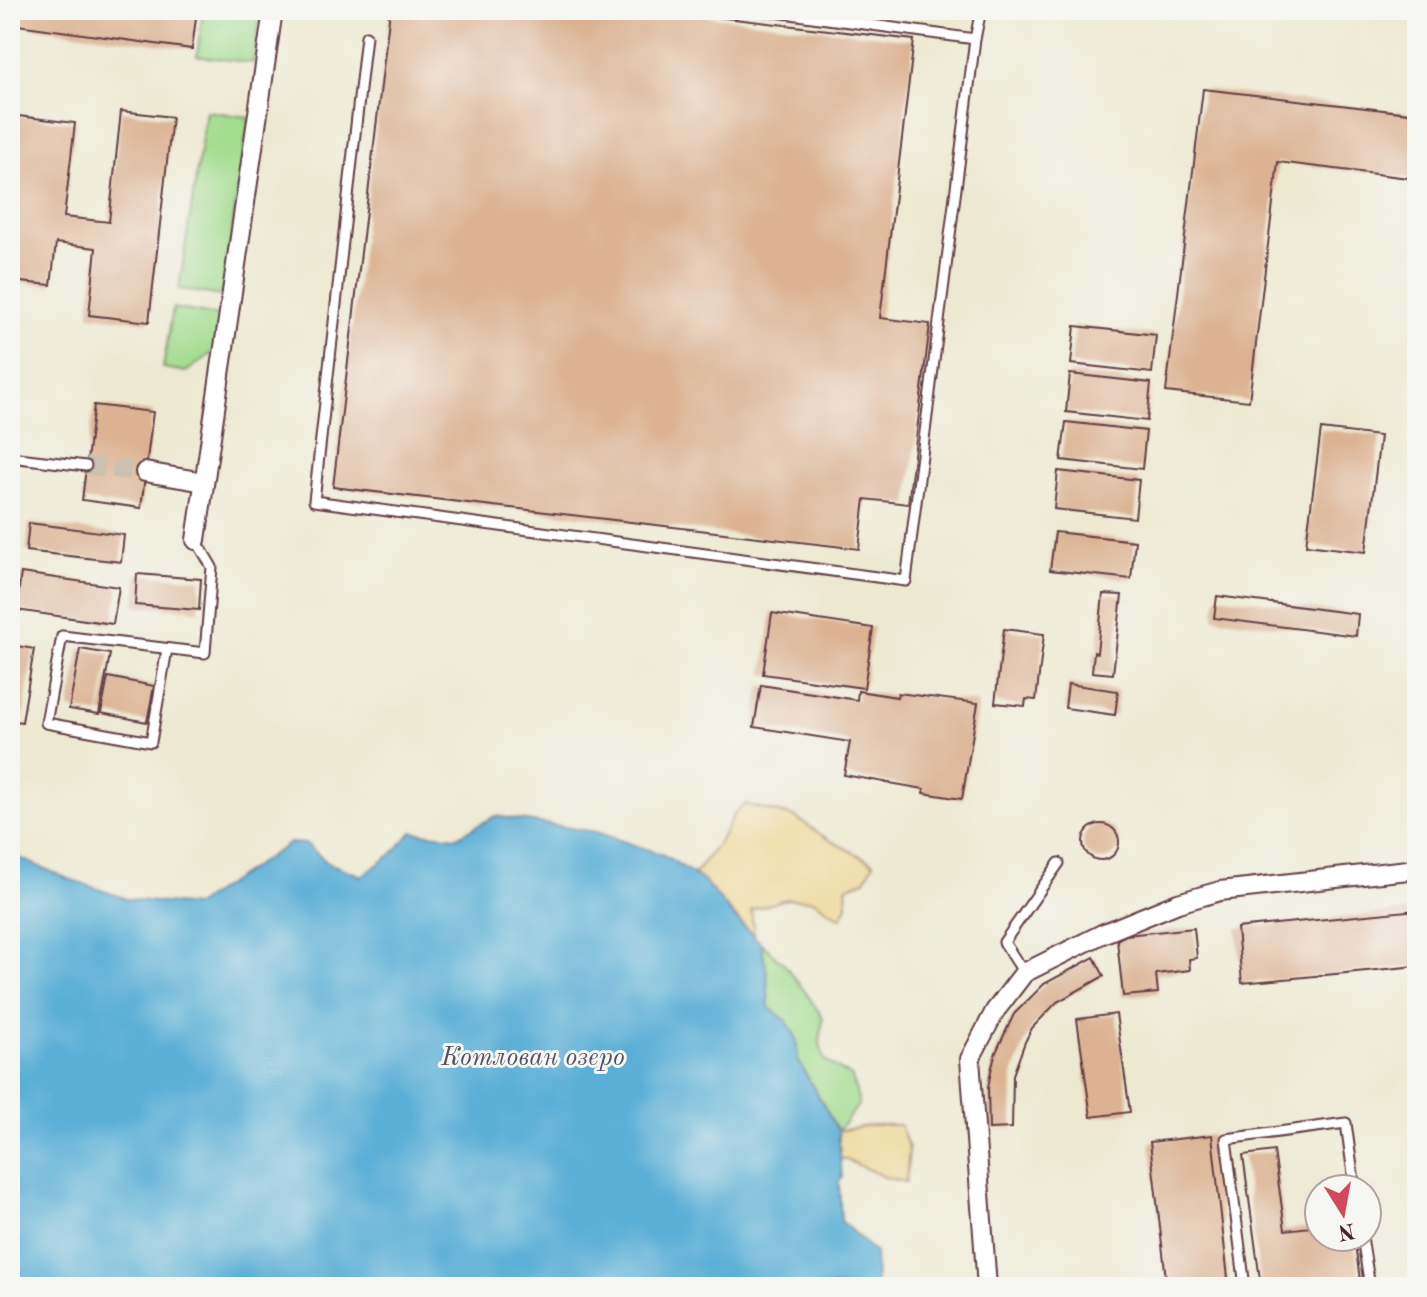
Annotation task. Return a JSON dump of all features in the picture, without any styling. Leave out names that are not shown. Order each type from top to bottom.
[{"type":"street","points":[[196,540],[273,10]]},
{"type":"street","points":[[145,472],[204,482]]},
{"type":"street","points":[[987,1287],[970,1059],[995,1011],[1024,973],[1102,934],[1178,903],[1220,891],[1417,869]]},
{"type":"lane","points":[[761,10],[975,39]]},
{"type":"lane","points":[[366,36],[314,501],[906,581],[981,10]]},
{"type":"lane","points":[[10,457],[86,466]]},
{"type":"lane","points":[[167,649],[151,742],[46,723],[62,636],[205,653],[212,567],[196,540]]},
{"type":"lane","points":[[1415,703],[1417,681]]},
{"type":"lane","points":[[1024,973],[1004,942],[1059,863]]},
{"type":"lane","points":[[1245,1287],[1226,1139],[1346,1123],[1353,1173]]},
{"type":"lane","points":[[1365,1253],[1370,1287]]},
{"type":"green space","points":[[203,10],[260,10],[253,63],[197,56]]},
{"type":"green space","points":[[206,111],[249,117],[222,296],[179,289]]},
{"type":"green space","points":[[173,308],[225,317],[218,349],[186,372],[163,368]]},
{"type":"green space","points":[[761,943],[784,964],[823,1018],[820,1043],[824,1060],[852,1077],[859,1104],[838,1131],[798,1060],[796,1037],[786,1020],[769,1008]]},
{"type":"sand","points":[[745,804],[795,817],[829,840],[874,863],[865,880],[846,887],[847,905],[841,918],[813,900],[786,899],[751,910],[754,936],[694,874],[718,844],[735,813]]},
{"type":"sand","points":[[872,1125],[900,1125],[909,1149],[906,1182],[887,1178],[840,1157],[838,1131]]},
{"type":"water","name":"Котлован озеро","points":[[495,816],[596,832],[664,855],[704,881],[761,943],[769,1008],[786,1020],[796,1037],[798,1060],[838,1131],[842,1178],[839,1182],[841,1221],[875,1253],[876,1287],[10,1287],[10,854],[127,899],[194,906],[290,843],[306,844],[328,863],[362,876],[392,854],[412,832],[457,837]]},
{"type":"building","points":[[10,10],[197,10],[192,49],[10,24]]},
{"type":"building","points":[[390,10],[656,10],[914,40],[880,318],[930,324],[908,504],[865,499],[859,549],[333,487]]},
{"type":"building","points":[[1203,89],[1417,114],[1417,179],[1278,162],[1249,401],[1166,392]]},
{"type":"building","points":[[121,111],[172,117],[149,322],[89,315],[96,248],[56,243],[51,285],[10,281],[10,115],[75,123],[64,217],[109,222]]},
{"type":"building","points":[[1075,326],[1156,335],[1152,373],[1071,364]]},
{"type":"building","points":[[1070,374],[1151,383],[1147,421],[1066,412]]},
{"type":"building","points":[[94,405],[153,412],[141,508],[82,500]]},
{"type":"building","points":[[1066,422],[1146,431],[1142,469],[1061,460]]},
{"type":"building","points":[[1321,429],[1380,436],[1366,552],[1306,545]]},
{"type":"building","points":[[1058,471],[1139,480],[1135,518],[1054,509]]},
{"type":"building","points":[[29,523],[124,535],[121,562],[26,551]]},
{"type":"building","points":[[1055,532],[1135,541],[1131,579],[1050,570]]},
{"type":"building","points":[[21,573],[119,587],[113,624],[16,610]]},
{"type":"building","points":[[137,574],[201,579],[199,610],[135,605]]},
{"type":"building","points":[[1103,594],[1122,595],[1113,674],[1092,672]]},
{"type":"building","points":[[1217,596],[1358,614],[1356,636],[1214,618]]},
{"type":"building","points":[[772,613],[873,628],[864,688],[763,674]]},
{"type":"building","points":[[1004,629],[1044,634],[1036,700],[1026,699],[1025,706],[995,703]]},
{"type":"building","points":[[12,645],[34,649],[22,722],[10,720]]},
{"type":"building","points":[[80,649],[110,654],[99,714],[69,709]]},
{"type":"building","points":[[108,677],[154,686],[147,722],[101,713]]},
{"type":"building","points":[[1068,684],[1118,691],[1115,715],[1065,708]]},
{"type":"building","points":[[761,685],[857,700],[858,691],[978,703],[962,799],[844,775],[850,742],[754,727]]},
{"type":"building","points":[[1101,824],[1114,829],[1119,842],[1114,855],[1101,860],[1088,855],[1083,842],[1088,829]]},
{"type":"building","points":[[1417,910],[1417,966],[1242,983],[1237,928]]},
{"type":"building","points":[[1194,928],[1197,958],[1189,959],[1190,970],[1156,974],[1158,993],[1123,996],[1117,940],[1126,935]]},
{"type":"building","points":[[1094,957],[1104,976],[1057,1002],[1032,1028],[1025,1042],[1013,1075],[1012,1128],[989,1129],[988,1088],[991,1071],[996,1052],[1014,1014],[1044,984]]},
{"type":"building","points":[[1116,1014],[1130,1112],[1091,1117],[1077,1019]]},
{"type":"building","points":[[1212,1135],[1229,1287],[1167,1287],[1150,1142]]},
{"type":"building","points":[[1274,1151],[1285,1230],[1303,1228],[1303,1253],[1356,1253],[1361,1287],[1261,1287],[1243,1155]]},
{"type":"tunnel","points":[[86,466],[145,472]]}]
